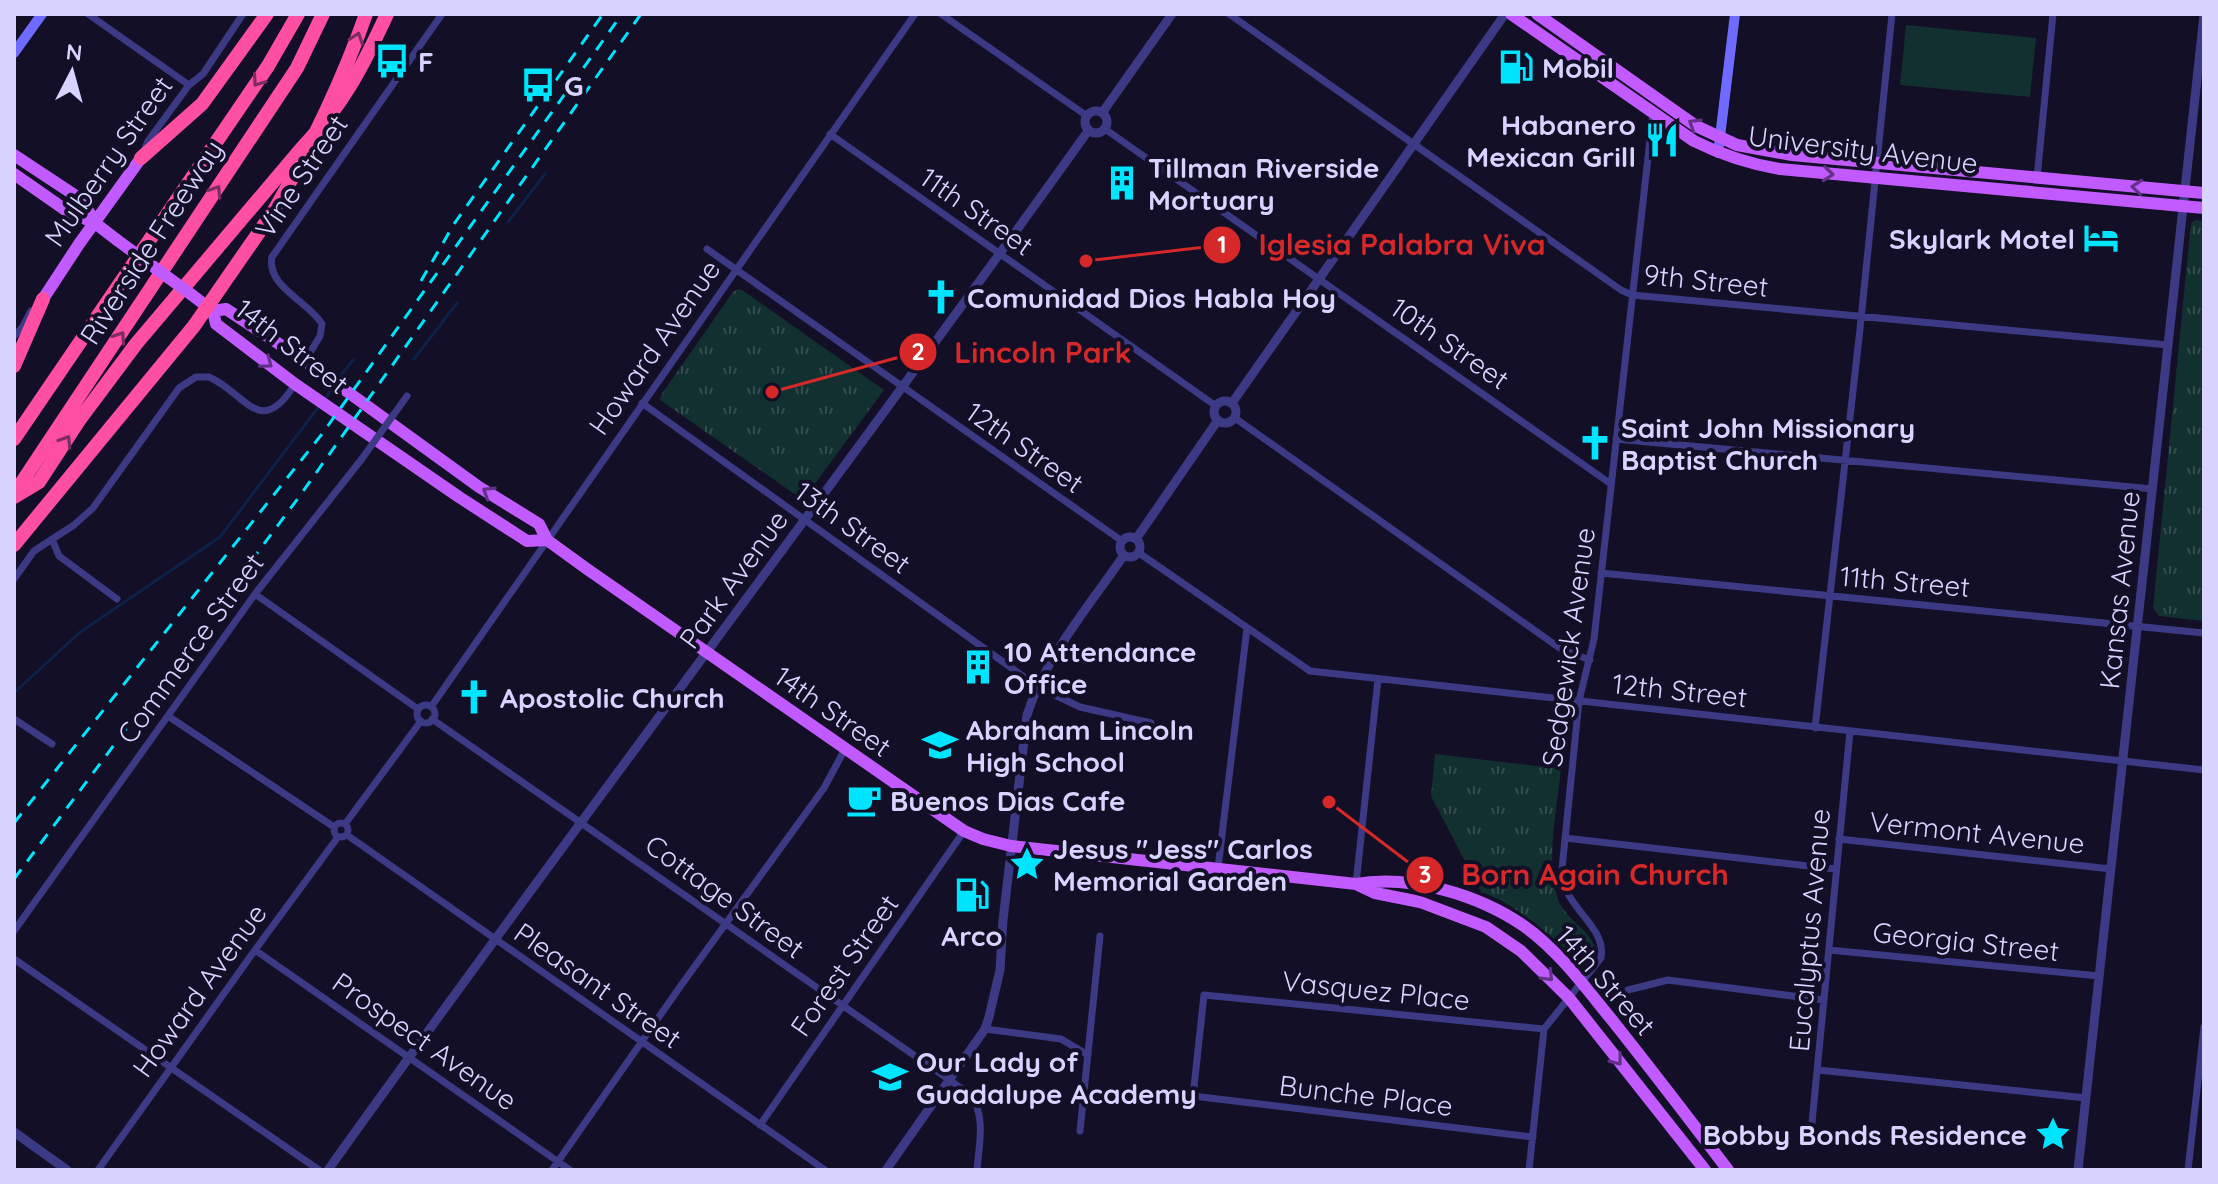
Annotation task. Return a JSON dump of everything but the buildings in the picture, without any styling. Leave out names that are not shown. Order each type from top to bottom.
[{"type":"highway","points":[[141,158],[202,104],[267,14]]},
{"type":"highway","name":"Riverside Freeway","points":[[14,439],[268,66],[298,14]]},
{"type":"highway","name":"Riverside Freeway","points":[[14,496],[297,68],[323,14]]},
{"type":"highway","points":[[14,545],[210,309],[275,209],[333,98],[366,14]]},
{"type":"highway","points":[[14,496],[39,482],[80,419],[136,344],[329,119],[350,90],[387,14]]},
{"type":"highway","points":[[14,366],[43,299]]},
{"type":"main road","points":[[14,53],[42,14]]},
{"type":"main road","name":"University Avenue","points":[[1508,14],[1653,114],[1718,153],[1780,169],[2204,208]]},
{"type":"main road","name":"University Avenue","points":[[1537,14],[1696,126],[1762,152],[2204,193]]},
{"type":"main road","points":[[1718,153],[1735,14]]},
{"type":"main road","name":"14th Street","points":[[14,155],[82,200],[95,223]]},
{"type":"main road","name":"Mulberry Street","points":[[43,299],[141,158]]},
{"type":"main road","name":"14th Street","points":[[14,174],[67,211],[95,223],[210,309],[216,324],[295,384],[459,497],[527,541],[547,540]]},
{"type":"main road","points":[[2002,190],[2002,183],[2009,181],[2051,185],[2065,180]]},
{"type":"main road","name":"14th Street","points":[[210,309],[226,309],[305,361],[479,487],[539,524],[547,540],[964,831],[1011,846],[1356,884],[1375,893],[1420,902],[1486,927],[1521,951],[1569,998],[1705,1170]]},
{"type":"main road","name":"14th Street","points":[[1356,884],[1373,880],[1409,884],[1466,897],[1524,927],[1552,950],[1581,982],[1728,1170]]},
{"type":"street","points":[[88,14],[189,85]]},
{"type":"street","name":"Mulberry Street","points":[[141,158],[148,141],[189,85],[203,74],[243,14]]},
{"type":"street","name":"Vine Street","points":[[305,361],[320,336],[322,324],[278,281],[271,269],[272,257],[442,14]]},
{"type":"street","name":"Howard Avenue","points":[[431,707],[915,14]]},
{"type":"street","points":[[941,14],[1087,116]]},
{"type":"street","points":[[1102,113],[1172,14]]},
{"type":"street","name":"9th Street","points":[[1229,14],[1632,295],[2168,345]]},
{"type":"street","points":[[1232,403],[1508,14]]},
{"type":"street","points":[[1815,728],[1862,318],[1892,14]]},
{"type":"street","points":[[2037,178],[2053,14]]},
{"type":"street","name":"Kansas Avenue","points":[[2078,1170],[2204,15]]},
{"type":"street","name":"Sedgewick Avenue","points":[[1544,1029],[1601,958],[1603,947],[1565,893],[1561,881],[1579,701],[1590,660],[1601,573],[1653,114],[1660,101]]},
{"type":"street","points":[[1094,111],[1102,113],[1107,122],[1105,129],[1099,133],[1088,131],[1085,124],[1087,116],[1094,111]]},
{"type":"street","name":"10th Street","points":[[1105,129],[1611,484]]},
{"type":"street","name":"Park Avenue","points":[[328,1170],[1088,131]]},
{"type":"street","name":"11th Street","points":[[830,134],[1216,406]]},
{"type":"street","name":"12th Street","points":[[707,249],[1122,541]]},
{"type":"street","name":"Mulberry Street","points":[[14,336],[33,307],[43,299]]},
{"type":"street","points":[[14,579],[34,551],[74,525],[93,508],[179,388],[190,380],[209,377],[253,409],[266,411],[280,406],[295,384]]},
{"type":"street","name":"Commerce Street","points":[[14,931],[255,594],[361,460],[407,396]]},
{"type":"street","points":[[1232,403],[1223,401],[1216,406],[1215,414],[1218,420],[1225,423],[1235,418]]},
{"type":"street","name":"13th Street","points":[[642,403],[1038,687],[1080,707],[1151,723]]},
{"type":"street","points":[[1232,403],[1235,418]]},
{"type":"street","points":[[1235,418],[1561,649],[1590,660]]},
{"type":"street","points":[[1136,539],[1218,420]]},
{"type":"street","points":[[1616,439],[2153,489]]},
{"type":"street","points":[[1129,537],[1136,539],[1140,543],[1139,553],[1132,557],[1124,555],[1120,548],[1122,541],[1129,537]]},
{"type":"street","points":[[52,539],[59,556],[117,599]]},
{"type":"street","name":"12th Street","points":[[1139,553],[1310,671],[2204,770]]},
{"type":"street","points":[[886,1170],[985,1029],[1000,970],[1024,726],[1038,687],[1067,638],[1124,555]]},
{"type":"street","name":"11th Street","points":[[1601,573],[2204,633]]},
{"type":"street","points":[[255,594],[418,709]]},
{"type":"street","points":[[1218,868],[1247,628]]},
{"type":"street","points":[[1356,884],[1378,679]]},
{"type":"street","points":[[426,705],[435,714],[425,723],[417,715],[418,709],[426,705]]},
{"type":"street","points":[[168,716],[334,827]]},
{"type":"street","name":"Cottage Street","points":[[432,719],[971,1095],[981,1117],[977,1170]]},
{"type":"street","points":[[15,721],[52,744]]},
{"type":"street","points":[[345,824],[421,721]]},
{"type":"street","name":"Eucalyptus Avenue","points":[[1811,1133],[1850,731]]},
{"type":"street","points":[[552,1170],[824,788],[845,749]]},
{"type":"street","points":[[338,823],[345,824],[348,828],[342,836],[333,832],[338,823]]},
{"type":"street","name":"Forest Street","points":[[760,1125],[964,831]]},
{"type":"street","name":"Howard Avenue","points":[[98,1170],[255,950],[342,836]]},
{"type":"street","name":"Pleasant Street","points":[[342,836],[825,1170]]},
{"type":"street","points":[[1565,838],[1835,869]]},
{"type":"street","name":"Vermont Avenue","points":[[1839,839],[2111,869]]},
{"type":"street","points":[[1080,1131],[1100,936]]},
{"type":"street","name":"Prospect Avenue","points":[[255,950],[570,1170]]},
{"type":"street","name":"Georgia Street","points":[[1829,950],[2099,976]]},
{"type":"street","points":[[14,959],[319,1170]]},
{"type":"street","points":[[1628,990],[1668,980],[1824,1000]]},
{"type":"street","name":"Vasquez Place","points":[[1193,1096],[1204,995],[1544,1029]]},
{"type":"street","points":[[2188,1170],[2204,1027]]},
{"type":"street","points":[[985,1029],[1061,1039],[1088,1055]]},
{"type":"street","points":[[1529,1170],[1544,1029]]},
{"type":"street","points":[[1818,1070],[2086,1098]]},
{"type":"street","name":"Bunche Place","points":[[1193,1096],[1533,1137]]},
{"type":"street","points":[[14,1132],[67,1170]]},
{"type":"green space","points":[[1906,25],[2036,38],[2030,97],[1900,85]]},
{"type":"green space","points":[[2204,221],[2204,621],[2159,616],[2153,608],[2191,223]]},
{"type":"green space","points":[[738,289],[884,390],[803,500],[660,400]]},
{"type":"green space","points":[[1435,754],[1561,769],[1552,857],[1555,890],[1560,904],[1595,947],[1589,956],[1578,959],[1520,913],[1481,892],[1431,796]]},
{"type":"waterway","points":[[508,222],[545,174]]},
{"type":"waterway","points":[[414,359],[457,303]]},
{"type":"waterway","points":[[338,379],[353,360]]},
{"type":"waterway","points":[[325,399],[334,385]]},
{"type":"waterway","points":[[14,693],[79,633],[220,537],[320,405]]},
{"type":"railway","points":[[421,281],[454,224],[603,14]]},
{"type":"railway","points":[[14,823],[322,434],[622,14]]},
{"type":"railway","points":[[14,879],[299,497],[641,14]]},
{"type":"place","name":"F","points":[[392,61]]},
{"type":"place","name":"Mobil","points":[[1516,67]]},
{"type":"place","name":"G","points":[[538,85]]},
{"type":"place","name":"Habanero Mexican Grill","points":[[1662,140]]},
{"type":"place","name":"Tillman Riverside Mortuary","points":[[1122,183]]},
{"type":"place","name":"Skylark Motel","points":[[2101,238]]},
{"type":"place","name":"Iglesia Palabra Viva","points":[[1086,261]]},
{"type":"place","name":"Comunidad Dios Habla Hoy","points":[[941,297]]},
{"type":"place","name":"Lincoln Park","points":[[772,392]]},
{"type":"place","name":"Saint John Missionary Baptist Church","points":[[1595,443]]},
{"type":"place","name":"10 Attendance Office","points":[[978,667]]},
{"type":"place","name":"Apostolic Church","points":[[474,697]]},
{"type":"place","name":"Abraham Lincoln High School","points":[[940,745]]},
{"type":"place","name":"Buenos Dias Cafe","points":[[864,800]]},
{"type":"place","name":"Born Again Church","points":[[1329,802]]},
{"type":"place","name":"Jesus \"Jess\" Carlos Memorial Garden","points":[[1027,864]]},
{"type":"place","name":"Arco","points":[[972,895]]},
{"type":"place","name":"Our Lady of Guadalupe Academy","points":[[890,1077]]},
{"type":"place","name":"Bobby Bonds Residence","points":[[2053,1134]]}]
